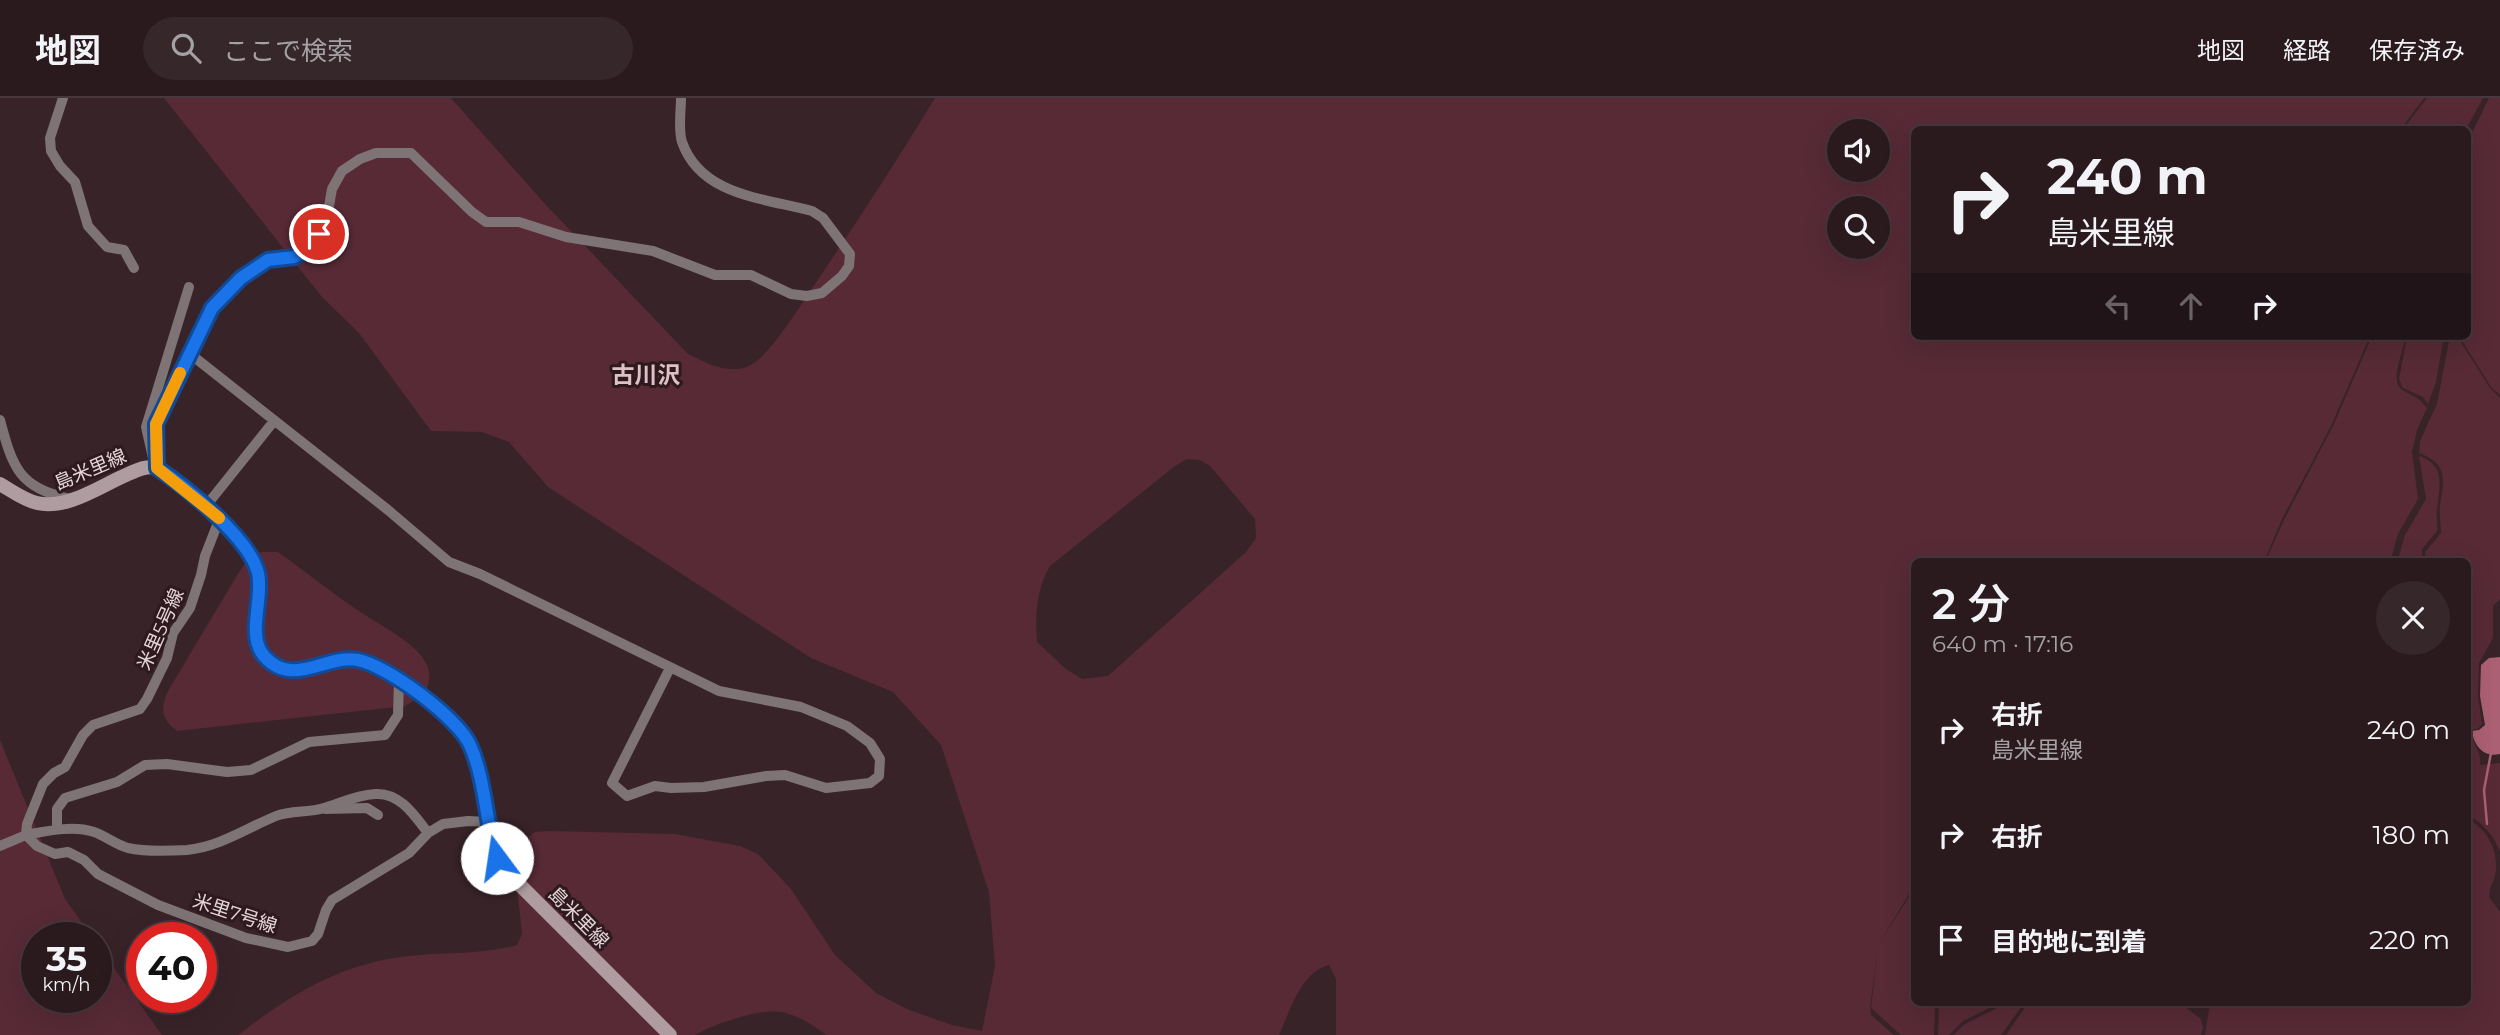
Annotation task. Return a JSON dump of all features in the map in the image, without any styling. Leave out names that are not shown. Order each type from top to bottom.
[{"type":"street","points":[[63,98],[50,138],[51,152],[75,182],[88,226],[107,247],[124,250],[134,268]]},
{"type":"street","points":[[157,468],[156,424],[212,308],[241,278],[268,260],[294,257],[311,248],[328,212],[332,189],[342,171],[360,159],[376,153],[411,153],[472,212],[486,222],[520,222],[566,237],[653,251],[715,275],[751,275],[791,294],[807,296],[822,293],[842,276],[849,266],[850,254],[837,234],[823,218],[812,211],[733,192],[703,174],[694,166],[681,140],[681,98]]},
{"type":"street","points":[[157,468],[146,427],[189,287]]},
{"type":"street","points":[[189,353],[388,510],[449,562],[480,574],[719,691],[801,707],[847,726],[870,743],[880,759],[879,776],[870,783],[825,788],[785,775],[766,776],[704,787],[654,786],[627,796],[611,783],[670,668]]},
{"type":"street","points":[[0,420],[8,450],[19,474],[42,491],[71,500]]},
{"type":"street","points":[[206,506],[274,421]]},
{"type":"street","name":"島米里線","points":[[0,484],[36,503],[50,505],[71,500],[141,468],[157,468],[206,506],[243,545],[258,572],[260,601],[256,633],[261,653],[275,667],[294,671],[338,661],[359,660],[399,680],[444,712],[470,743],[481,774],[497,858],[509,874],[670,1035]]},
{"type":"street","name":"米里5号線","points":[[26,835],[27,824],[43,784],[65,767],[83,735],[93,725],[140,709],[147,699],[167,658],[173,633],[190,608],[219,520]]},
{"type":"street","points":[[57,829],[57,809],[65,798],[117,782],[145,765],[167,764],[227,772],[251,770],[309,742],[385,735],[398,715],[399,680]]},
{"type":"street","points":[[319,809],[377,793],[396,799],[412,810],[428,833]]},
{"type":"street","points":[[0,846],[26,835],[57,829],[93,832],[128,848],[187,850],[204,847],[245,832],[279,815],[319,809],[368,808],[377,815]]},
{"type":"street","name":"米里7号線","points":[[26,835],[37,846],[55,854],[68,852],[84,860],[98,874],[158,905],[246,938],[288,947],[312,941],[318,934],[332,900],[409,853],[428,833],[443,824],[489,822]]},
{"type":"shaded area","points":[[164,98],[451,98],[547,206],[688,354],[718,367],[733,369],[749,366],[757,361],[784,330],[935,98],[2424,98],[2403,126],[1911,126],[1911,340],[2368,340],[2331,426],[2281,521],[2266,558],[1911,558],[1911,891],[1878,945],[1911,894],[1911,1006],[1935,1006],[1934,1035],[1901,1035],[1871,1008],[1878,946],[1870,1008],[1871,1015],[1894,1035],[1336,1035],[1336,979],[1329,965],[1311,975],[1304,984],[1279,1035],[826,1035],[802,1019],[777,1011],[740,1017],[695,1035],[238,1035],[292,997],[351,969],[394,958],[487,951],[517,945],[522,934],[513,849],[535,832],[549,831],[675,834],[740,846],[758,854],[791,889],[835,955],[876,993],[909,1010],[952,1025],[982,1031],[995,966],[989,892],[941,745],[893,692],[811,658],[548,487],[509,442],[482,432],[431,431],[359,333],[322,297]],"holes":[[[1187,459],[1200,460],[1210,466],[1255,519],[1256,538],[1246,552],[1108,676],[1082,679],[1066,669],[1037,642],[1038,603],[1045,575],[1050,566],[1175,466]]]},
{"type":"shaded area","points":[[2427,98],[2483,98],[2468,126],[2405,126]]},
{"type":"shaded area","points":[[2489,98],[2500,98],[2500,395],[2491,387],[2462,340],[2471,340],[2471,135]]},
{"type":"shaded area","points":[[2370,340],[2404,340],[2397,381],[2399,387],[2427,408],[2417,430],[2412,452],[2418,499],[2398,534],[2391,558],[2267,558],[2284,520],[2334,424]]},
{"type":"shaded area","points":[[2406,340],[2443,340],[2436,382],[2428,404],[2423,397],[2403,388],[2399,379]]},
{"type":"shaded area","points":[[2449,340],[2460,340],[2490,388],[2500,398],[2500,599],[2493,606],[2493,638],[2479,663],[2478,696],[2482,724],[2478,729],[2471,730],[2471,558],[2426,558],[2425,552],[2441,533],[2443,480],[2435,462],[2419,453],[2420,441],[2437,404]]},
{"type":"shaded area","points":[[2419,456],[2428,460],[2438,471],[2440,485],[2437,531],[2422,549],[2422,558],[2398,558],[2405,535],[2426,499]]},
{"type":"shaded area","points":[[278,552],[351,606],[409,644],[428,668],[429,678],[425,694],[405,706],[177,731],[172,727],[163,713],[168,691],[239,572],[252,554]]},
{"type":"shaded area","points":[[2500,657],[2500,754],[2495,755],[2481,750],[2472,731],[2485,725],[2480,696],[2481,665],[2489,658]]},
{"type":"shaded area","points":[[2471,730],[2480,756],[2480,765],[2500,763],[2500,851],[2487,830],[2471,817],[2471,758],[2475,760],[2471,757]]},
{"type":"shaded area","points":[[0,740],[65,899],[82,922],[21,922],[21,1013],[112,1013],[112,965],[126,985],[126,1013],[146,1013],[162,1035],[0,1035]]},
{"type":"shaded area","points":[[2471,821],[2487,836],[2496,859],[2489,897],[2500,912],[2500,1035],[2205,1035],[2210,1006],[2471,1006]]},
{"type":"shaded area","points":[[1939,1006],[1993,1006],[1963,1021],[1949,1035],[1938,1035]]},
{"type":"shaded area","points":[[2001,1006],[2022,1006],[2001,1035],[1953,1035],[1965,1024]]},
{"type":"shaded area","points":[[2026,1006],[2184,1006],[2201,1019],[2203,1028],[2201,1035],[2006,1035]]},
{"type":"waterway","points":[[2487,824],[2484,790],[2491,753]]},
{"type":"slow traffic","points":[[180,373],[156,424],[157,468],[219,518]]},
{"type":"district","name":"古川沢","points":[[646,375]]},
{"type":"route","points":[[319,234],[311,248],[294,257],[268,260],[241,278],[212,308],[156,424],[157,468],[216,515],[243,545],[258,572],[260,601],[256,633],[261,653],[275,667],[294,671],[338,661],[359,660],[395,676],[444,712],[470,743],[481,774],[491,839],[497,858]]}]
